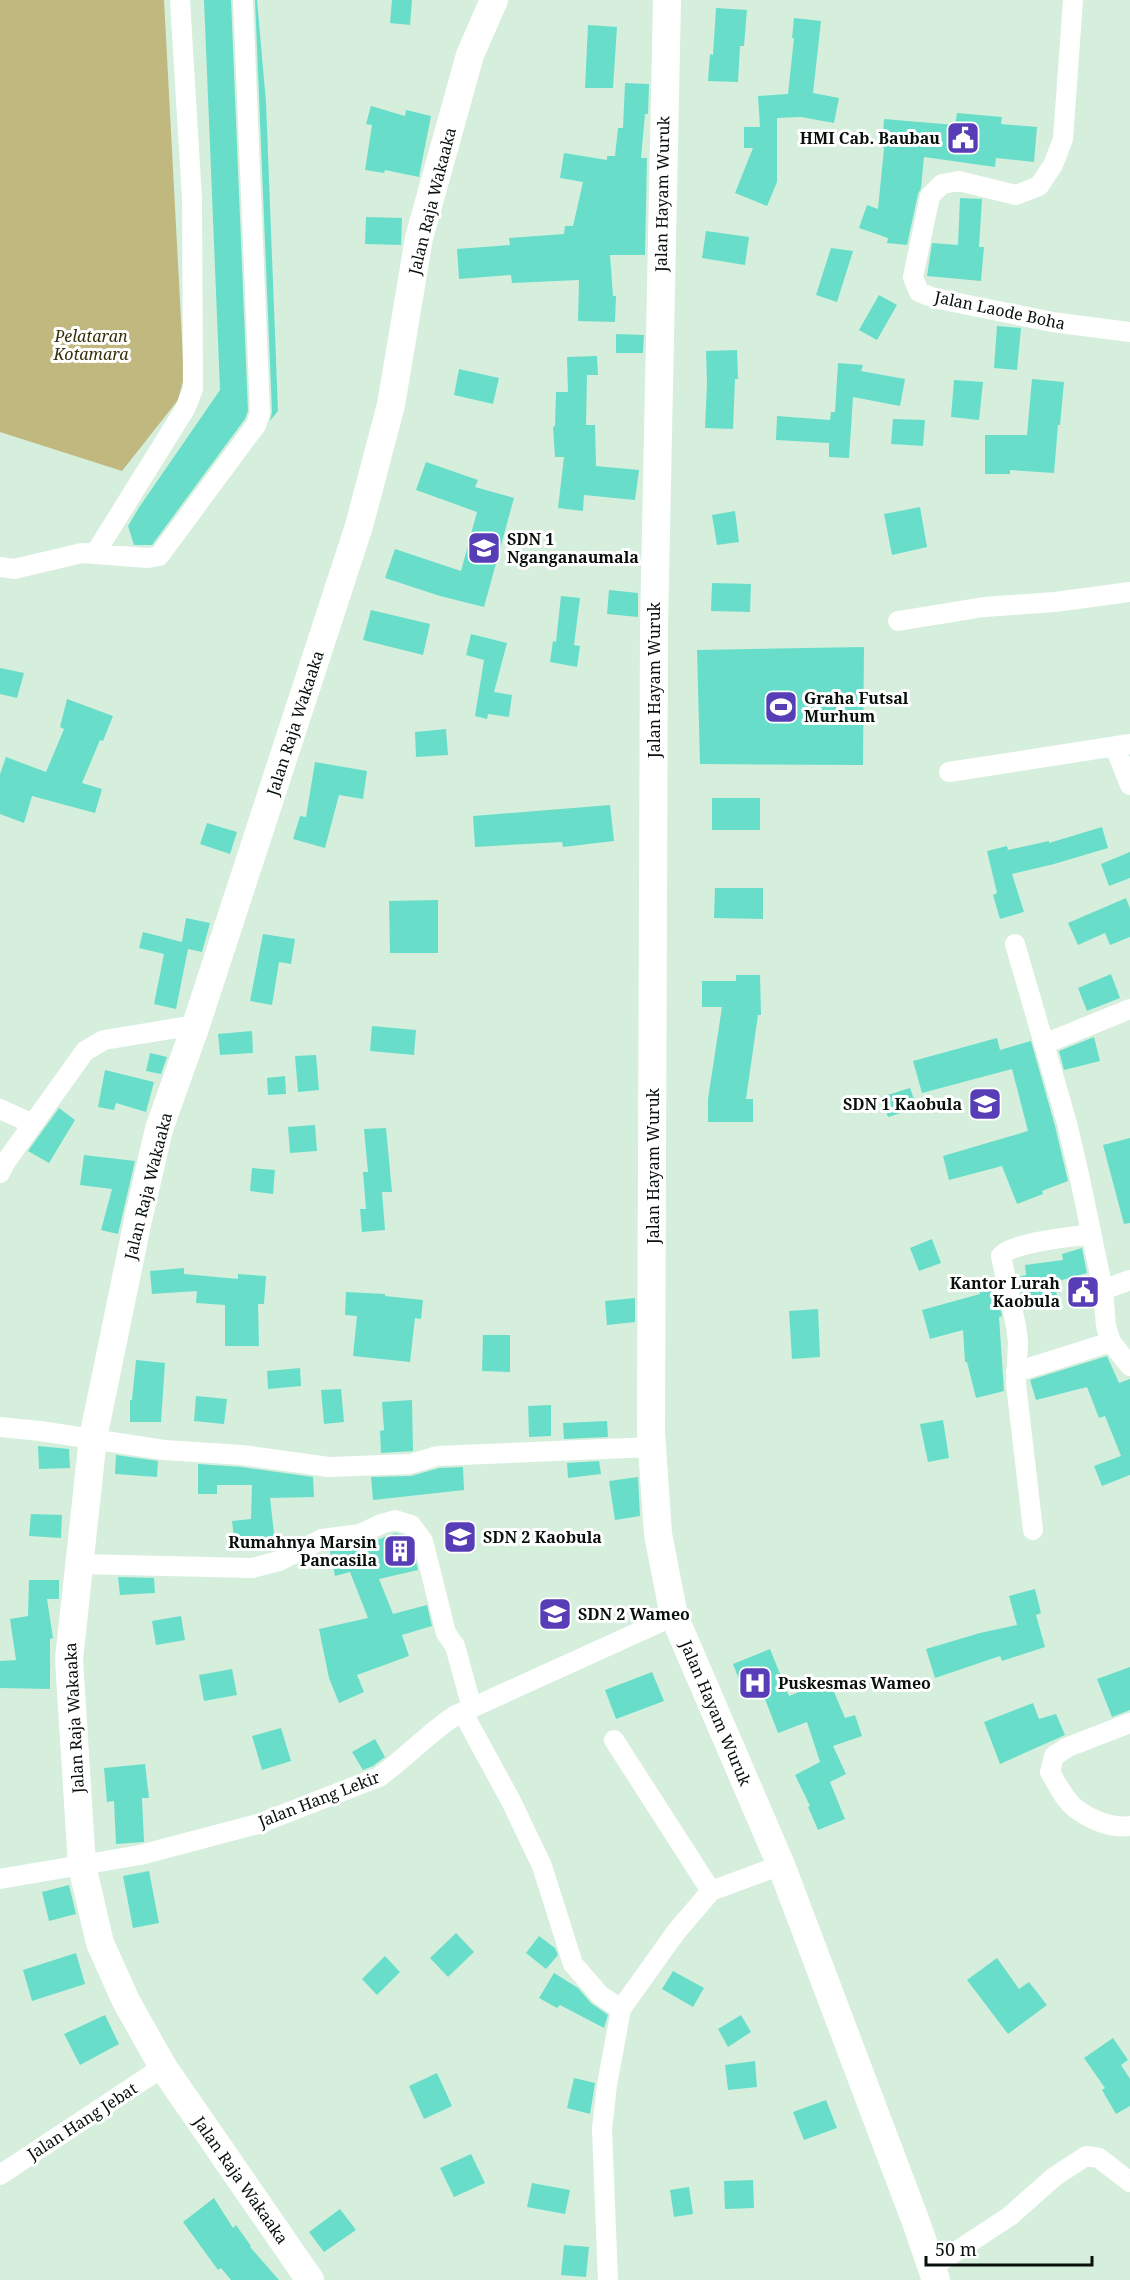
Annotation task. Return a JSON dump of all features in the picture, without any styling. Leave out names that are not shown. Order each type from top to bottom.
[{"type":"street","points":[[96,552],[185,409],[194,389],[192,200],[180,0]]},
{"type":"street","points":[[0,567],[14,569],[72,555],[96,552],[148,558],[159,556],[256,425],[260,413],[243,0]]},
{"type":"street","name":"Jalan Raja Wakaaka","points":[[310,2280],[163,2067],[126,2001],[100,1943],[82,1866],[69,1659],[93,1438],[159,1129],[196,1025],[359,526],[391,405],[419,238],[470,55],[494,0]]},
{"type":"street","name":"Jalan Hayam Wuruk","points":[[667,0],[654,627],[652,1447],[658,1534],[674,1616],[781,1865],[934,2274]]},
{"type":"street","name":"Jalan Laode Boha","points":[[1072,0],[1063,139],[1053,165],[1039,186],[1016,195],[959,181],[942,184],[930,196],[913,277],[919,292],[934,298],[1070,325],[1130,332]]},
{"type":"street","points":[[898,621],[984,607],[1055,602],[1130,592]]},
{"type":"street","points":[[949,772],[1122,745],[1130,785]]},
{"type":"street","points":[[1015,944],[1078,1168],[1103,1290],[1106,1326],[1111,1342],[1130,1366]]},
{"type":"street","points":[[1044,1044],[1130,1009]]},
{"type":"street","points":[[0,1173],[85,1051],[104,1040],[196,1025]]},
{"type":"street","points":[[0,1109],[33,1124]]},
{"type":"street","points":[[1033,1530],[1016,1372],[1018,1342],[1000,1256],[1004,1251],[1037,1243],[1069,1236],[1091,1235]]},
{"type":"street","points":[[1103,1290],[1130,1280]]},
{"type":"street","points":[[1016,1372],[1111,1342]]},
{"type":"street","points":[[0,1427],[93,1438],[164,1450],[242,1455],[329,1467],[410,1464],[437,1456],[652,1447]]},
{"type":"street","points":[[79,1564],[252,1568],[279,1561],[322,1539],[360,1534],[396,1520],[411,1525],[423,1541],[446,1633],[455,1646],[467,1710],[542,1866],[573,1964],[600,1995],[621,2009]]},
{"type":"street","name":"Jalan Hang Lekir","points":[[0,1879],[140,1855],[258,1824],[379,1778],[433,1730],[467,1710],[674,1616]]},
{"type":"street","points":[[1130,1723],[1068,1747],[1053,1756],[1050,1772],[1074,1807],[1098,1821],[1122,1827],[1130,1826]]},
{"type":"street","points":[[614,1740],[711,1891]]},
{"type":"street","points":[[608,2280],[602,2129],[607,2085],[621,2009],[676,1932],[711,1891],[781,1865]]},
{"type":"street","name":"Jalan Hang Jebat","points":[[0,2175],[163,2067]]},
{"type":"street","points":[[934,2274],[1010,2216],[1054,2177],[1086,2156],[1099,2158],[1130,2182]]},
{"type":"green space","name":"Pelataran Kotamara","points":[[0,0],[164,0],[184,377],[178,400],[122,471],[0,432]]},
{"type":"building","points":[[204,0],[231,0],[248,411],[245,419],[152,545],[134,545],[128,526],[220,390]]},
{"type":"building","points":[[255,0],[257,0],[266,102],[278,411],[270,421],[272,412]]},
{"type":"building","points":[[392,0],[412,0],[410,25],[390,23]]},
{"type":"building","points":[[716,8],[747,10],[744,46],[740,46],[738,82],[708,81],[710,54],[713,55]]},
{"type":"building","points":[[794,18],[821,21],[813,93],[839,98],[834,123],[801,117],[777,118],[777,182],[767,206],[735,193],[753,148],[744,148],[744,127],[760,127],[758,96],[788,94]]},
{"type":"building","points":[[588,25],[617,27],[613,88],[585,88]]},
{"type":"building","points":[[625,83],[649,84],[648,114],[645,114],[641,158],[647,158],[645,255],[610,255],[613,296],[616,296],[615,322],[578,321],[579,280],[512,283],[511,275],[459,279],[457,249],[510,245],[509,238],[564,234],[565,226],[573,226],[583,182],[560,178],[564,153],[607,160],[607,156],[615,156],[618,128],[623,128]]},
{"type":"building","points":[[371,106],[405,116],[406,110],[431,116],[419,177],[385,170],[384,173],[365,170],[372,125],[366,124]]},
{"type":"building","points":[[957,113],[1002,117],[1001,124],[1037,127],[1034,162],[996,158],[995,167],[924,157],[921,188],[907,245],[887,243],[888,238],[859,228],[867,205],[878,209],[884,148],[882,147],[884,119],[955,125]]},
{"type":"building","points":[[960,198],[982,199],[979,247],[984,247],[981,281],[927,276],[932,243],[958,245]]},
{"type":"building","points":[[366,217],[402,218],[401,245],[365,244]]},
{"type":"building","points":[[706,231],[749,237],[745,265],[702,258]]},
{"type":"building","points":[[831,248],[853,251],[837,302],[816,295]]},
{"type":"building","points":[[879,295],[897,305],[877,340],[859,330]]},
{"type":"building","points":[[997,326],[1021,328],[1017,370],[994,368]]},
{"type":"building","points":[[616,334],[644,335],[643,353],[616,353]]},
{"type":"building","points":[[737,350],[738,379],[735,379],[733,429],[705,428],[706,351]]},
{"type":"building","points":[[597,356],[598,375],[587,375],[586,425],[595,425],[596,466],[639,470],[635,500],[584,495],[583,511],[558,508],[564,457],[555,457],[553,427],[555,426],[556,392],[568,392],[567,357]]},
{"type":"building","points":[[838,363],[863,365],[861,371],[905,379],[900,406],[853,397],[849,458],[829,457],[829,443],[776,440],[777,416],[830,420],[831,412],[835,412]]},
{"type":"building","points":[[459,369],[499,378],[493,404],[454,395]]},
{"type":"building","points":[[1032,379],[1064,382],[1054,473],[1010,470],[1010,474],[985,474],[985,435],[1027,435]]},
{"type":"building","points":[[954,380],[983,382],[979,420],[951,417]]},
{"type":"building","points":[[893,419],[925,420],[923,446],[891,444]]},
{"type":"building","points":[[426,462],[478,480],[475,487],[514,498],[484,607],[440,596],[385,578],[395,549],[461,571],[477,512],[416,490]]},
{"type":"building","points":[[920,507],[927,547],[892,555],[884,514]]},
{"type":"building","points":[[735,511],[739,542],[717,545],[712,515]]},
{"type":"building","points":[[712,583],[751,584],[750,612],[711,611]]},
{"type":"building","points":[[609,590],[638,593],[638,617],[607,614]]},
{"type":"building","points":[[561,596],[580,598],[574,645],[580,646],[577,667],[550,662],[553,641],[556,642]]},
{"type":"building","points":[[371,610],[430,624],[423,655],[363,640]]},
{"type":"building","points":[[471,634],[507,643],[494,692],[512,695],[509,717],[488,714],[487,719],[475,716],[484,660],[466,655]]},
{"type":"building","name":"Graha Futsal Murhum","points":[[864,647],[863,765],[700,764],[697,650]]},
{"type":"building","points":[[0,668],[24,673],[17,698],[0,694]]},
{"type":"building","points":[[67,699],[113,716],[82,783],[102,789],[95,813],[32,796],[24,823],[0,814],[0,774],[6,757],[46,772],[64,729],[60,727]]},
{"type":"building","points":[[446,729],[448,755],[416,757],[415,732]]},
{"type":"building","points":[[315,762],[367,771],[363,799],[339,795],[325,848],[293,839],[300,816],[306,817]]},
{"type":"building","points":[[712,798],[760,798],[760,830],[712,830]]},
{"type":"building","points":[[610,805],[614,841],[563,847],[562,842],[475,847],[473,816]]},
{"type":"building","points":[[207,823],[237,832],[230,854],[200,844]]},
{"type":"building","points":[[1102,827],[1108,848],[1012,874],[1024,912],[1000,919],[993,895],[997,893],[987,851],[1007,846],[1008,850],[1049,841],[1049,843]]},
{"type":"building","points":[[1130,852],[1130,878],[1109,886],[1101,864]]},
{"type":"building","points":[[715,888],[763,888],[763,919],[714,918]]},
{"type":"building","points":[[1126,898],[1130,909],[1130,937],[1110,945],[1105,933],[1078,945],[1068,923]]},
{"type":"building","points":[[438,900],[438,953],[390,953],[389,901]]},
{"type":"building","points":[[186,918],[210,923],[202,952],[188,949],[176,1009],[154,1004],[164,954],[139,948],[143,932],[182,942]]},
{"type":"building","points":[[263,934],[295,939],[291,964],[279,962],[272,1005],[250,1001]]},
{"type":"building","points":[[1111,974],[1120,998],[1087,1011],[1078,988]]},
{"type":"building","points":[[736,975],[760,975],[761,1015],[758,1015],[746,1099],[753,1099],[753,1122],[708,1122],[708,1099],[722,1007],[702,1007],[702,981],[736,981]]},
{"type":"building","points":[[372,1026],[416,1030],[414,1055],[370,1051]]},
{"type":"building","points":[[252,1031],[253,1053],[220,1055],[218,1034]]},
{"type":"building","points":[[1094,1037],[1100,1061],[1064,1070],[1059,1051]]},
{"type":"building","points":[[997,1038],[1000,1050],[1031,1041],[1068,1181],[1017,1204],[1002,1166],[949,1180],[943,1156],[1028,1131],[1012,1069],[922,1093],[913,1061]]},
{"type":"building","points":[[150,1053],[167,1057],[161,1074],[146,1071]]},
{"type":"building","points":[[316,1055],[319,1090],[298,1092],[295,1056]]},
{"type":"building","points":[[105,1070],[154,1082],[146,1112],[116,1103],[114,1110],[98,1107]]},
{"type":"building","points":[[285,1076],[286,1094],[268,1095],[267,1078]]},
{"type":"building","points":[[910,1088],[917,1108],[888,1117],[881,1097]]},
{"type":"building","points":[[59,1108],[75,1120],[49,1163],[28,1151]]},
{"type":"building","points":[[315,1125],[317,1151],[290,1153],[288,1127]]},
{"type":"building","points":[[386,1128],[392,1192],[382,1192],[385,1230],[362,1232],[360,1209],[366,1209],[363,1172],[368,1172],[364,1129]]},
{"type":"building","points":[[1130,1138],[1130,1223],[1124,1224],[1103,1145]]},
{"type":"building","points":[[84,1155],[135,1161],[118,1234],[101,1230],[112,1189],[80,1185]]},
{"type":"building","points":[[252,1168],[275,1170],[273,1194],[250,1191]]},
{"type":"building","points":[[932,1239],[941,1263],[919,1271],[910,1248]]},
{"type":"building","points":[[1082,1248],[1087,1273],[1055,1282],[1058,1304],[1024,1308],[1018,1277],[1026,1275],[1025,1265],[1063,1260],[1062,1254]]},
{"type":"building","points":[[184,1268],[184,1274],[238,1279],[238,1274],[266,1276],[264,1304],[258,1304],[259,1346],[225,1346],[225,1305],[196,1303],[197,1291],[152,1294],[150,1271]]},
{"type":"building","points":[[994,1282],[1002,1316],[999,1317],[1004,1391],[976,1398],[967,1362],[965,1362],[963,1330],[930,1339],[922,1310],[980,1294],[978,1285]]},
{"type":"building","points":[[346,1292],[385,1294],[385,1296],[423,1300],[421,1319],[415,1318],[410,1362],[353,1356],[357,1316],[345,1315]]},
{"type":"building","points":[[635,1298],[635,1322],[607,1325],[605,1301]]},
{"type":"building","points":[[818,1309],[820,1357],[792,1359],[789,1311]]},
{"type":"building","points":[[483,1335],[510,1335],[510,1372],[482,1371]]},
{"type":"building","points":[[1107,1356],[1119,1383],[1130,1379],[1130,1475],[1102,1486],[1094,1466],[1121,1456],[1105,1416],[1099,1418],[1087,1387],[1036,1400],[1030,1380]]},
{"type":"building","points":[[136,1360],[165,1363],[161,1422],[130,1422],[130,1400],[132,1400]]},
{"type":"building","points":[[300,1368],[301,1386],[268,1389],[267,1371]]},
{"type":"building","points":[[341,1389],[344,1422],[324,1424],[321,1390]]},
{"type":"building","points":[[196,1396],[227,1399],[224,1424],[194,1421]]},
{"type":"building","points":[[412,1400],[413,1451],[381,1453],[380,1431],[384,1430],[382,1402]]},
{"type":"building","points":[[551,1405],[551,1436],[529,1437],[528,1406]]},
{"type":"building","points":[[943,1420],[949,1458],[928,1462],[920,1424]]},
{"type":"building","points":[[607,1421],[608,1437],[564,1439],[563,1423]]},
{"type":"building","points":[[38,1446],[69,1449],[70,1468],[39,1469]]},
{"type":"building","points":[[116,1455],[158,1461],[157,1477],[115,1474]]},
{"type":"building","points":[[599,1461],[601,1474],[568,1478],[567,1463]]},
{"type":"building","points":[[198,1464],[241,1467],[313,1477],[314,1497],[270,1498],[275,1542],[235,1546],[232,1521],[251,1519],[252,1485],[217,1485],[217,1494],[198,1494]]},
{"type":"building","points":[[463,1467],[464,1490],[373,1500],[371,1477],[411,1476],[439,1468]]},
{"type":"building","points":[[638,1477],[640,1516],[615,1520],[609,1481]]},
{"type":"building","points":[[31,1514],[62,1515],[61,1538],[29,1536]]},
{"type":"building","points":[[395,1533],[404,1535],[412,1546],[418,1570],[379,1579],[393,1614],[427,1605],[432,1626],[402,1635],[409,1656],[357,1675],[364,1692],[339,1703],[329,1678],[319,1629],[368,1618],[350,1572],[335,1576],[330,1551],[362,1546]]},
{"type":"building","points":[[118,1577],[154,1578],[155,1593],[120,1595]]},
{"type":"building","points":[[29,1580],[59,1580],[59,1599],[47,1599],[53,1638],[50,1639],[50,1689],[0,1688],[0,1661],[16,1660],[10,1619],[28,1616]]},
{"type":"building","points":[[1035,1589],[1041,1613],[1036,1615],[1045,1647],[1002,1661],[1000,1656],[935,1678],[926,1649],[1017,1625],[1009,1596]]},
{"type":"building","points":[[181,1616],[185,1640],[156,1645],[152,1621]]},
{"type":"building","points":[[770,1649],[789,1696],[829,1680],[845,1718],[855,1715],[862,1736],[833,1746],[846,1774],[830,1782],[845,1819],[818,1830],[808,1807],[810,1806],[795,1775],[820,1762],[807,1722],[778,1733],[762,1691],[746,1698],[733,1664]]},
{"type":"building","points":[[1130,1667],[1130,1710],[1112,1717],[1097,1679]]},
{"type":"building","points":[[232,1669],[237,1695],[204,1701],[199,1675]]},
{"type":"building","points":[[652,1672],[664,1701],[616,1719],[605,1690]]},
{"type":"building","points":[[1033,1703],[1039,1719],[1056,1714],[1065,1735],[1000,1764],[984,1722]]},
{"type":"building","points":[[281,1728],[291,1761],[262,1770],[252,1736]]},
{"type":"building","points":[[375,1739],[385,1757],[363,1770],[352,1752]]},
{"type":"building","points":[[145,1764],[149,1798],[142,1798],[144,1842],[116,1844],[114,1801],[107,1802],[104,1768]]},
{"type":"building","points":[[149,1871],[159,1923],[133,1928],[123,1876]]},
{"type":"building","points":[[69,1885],[76,1914],[49,1921],[42,1892]]},
{"type":"building","points":[[456,1933],[474,1952],[448,1977],[430,1958]]},
{"type":"building","points":[[539,1936],[555,1948],[558,1955],[546,1969],[526,1953]]},
{"type":"building","points":[[76,1953],[85,1984],[32,2001],[23,1970]]},
{"type":"building","points":[[385,1956],[400,1972],[377,1995],[362,1979]]},
{"type":"building","points":[[997,1958],[1019,1989],[1029,1982],[1047,2005],[1008,2034],[967,1980]]},
{"type":"building","points":[[673,1971],[704,1988],[693,2007],[662,1989]]},
{"type":"building","points":[[554,1973],[578,1988],[591,2003],[608,2015],[604,2028],[560,2005],[557,2008],[539,1998]]},
{"type":"building","points":[[105,2015],[119,2044],[80,2065],[64,2034]]},
{"type":"building","points":[[741,2015],[751,2032],[728,2047],[718,2029]]},
{"type":"building","points":[[1113,2038],[1128,2060],[1121,2065],[1130,2079],[1130,2106],[1116,2114],[1102,2090],[1105,2088],[1084,2058]]},
{"type":"building","points":[[755,2061],[757,2087],[728,2090],[725,2065]]},
{"type":"building","points":[[437,2073],[452,2106],[424,2119],[409,2086]]},
{"type":"building","points":[[574,2078],[595,2083],[590,2114],[567,2108]]},
{"type":"building","points":[[826,2100],[837,2128],[804,2140],[793,2112]]},
{"type":"building","points":[[471,2154],[485,2183],[454,2197],[440,2168]]},
{"type":"building","points":[[753,2180],[754,2208],[725,2209],[724,2181]]},
{"type":"building","points":[[532,2183],[570,2190],[565,2214],[527,2207]]},
{"type":"building","points":[[689,2187],[693,2214],[674,2217],[670,2190]]},
{"type":"building","points":[[214,2198],[233,2228],[236,2225],[250,2247],[279,2280],[231,2280],[221,2268],[218,2270],[183,2222]]},
{"type":"building","points":[[340,2209],[356,2230],[324,2252],[309,2232]]},
{"type":"building","points":[[564,2245],[589,2247],[586,2277],[561,2275]]},
{"type":"place","name":"HMI Cab. Baubau","points":[[963,138]]},
{"type":"place","name":"SDN 1 Nganganaumala","points":[[484,548]]},
{"type":"place","name":"Graha Futsal Murhum","points":[[781,707]]},
{"type":"place","name":"SDN 1 Kaobula","points":[[985,1104]]},
{"type":"place","name":"Kantor Lurah Kaobula","points":[[1083,1292]]},
{"type":"place","name":"SDN 2 Kaobula","points":[[460,1537]]},
{"type":"place","name":"Rumahnya Marsin Pancasila","points":[[400,1551]]},
{"type":"place","name":"SDN 2 Wameo","points":[[555,1614]]},
{"type":"place","name":"Puskesmas Wameo","points":[[755,1683]]}]
